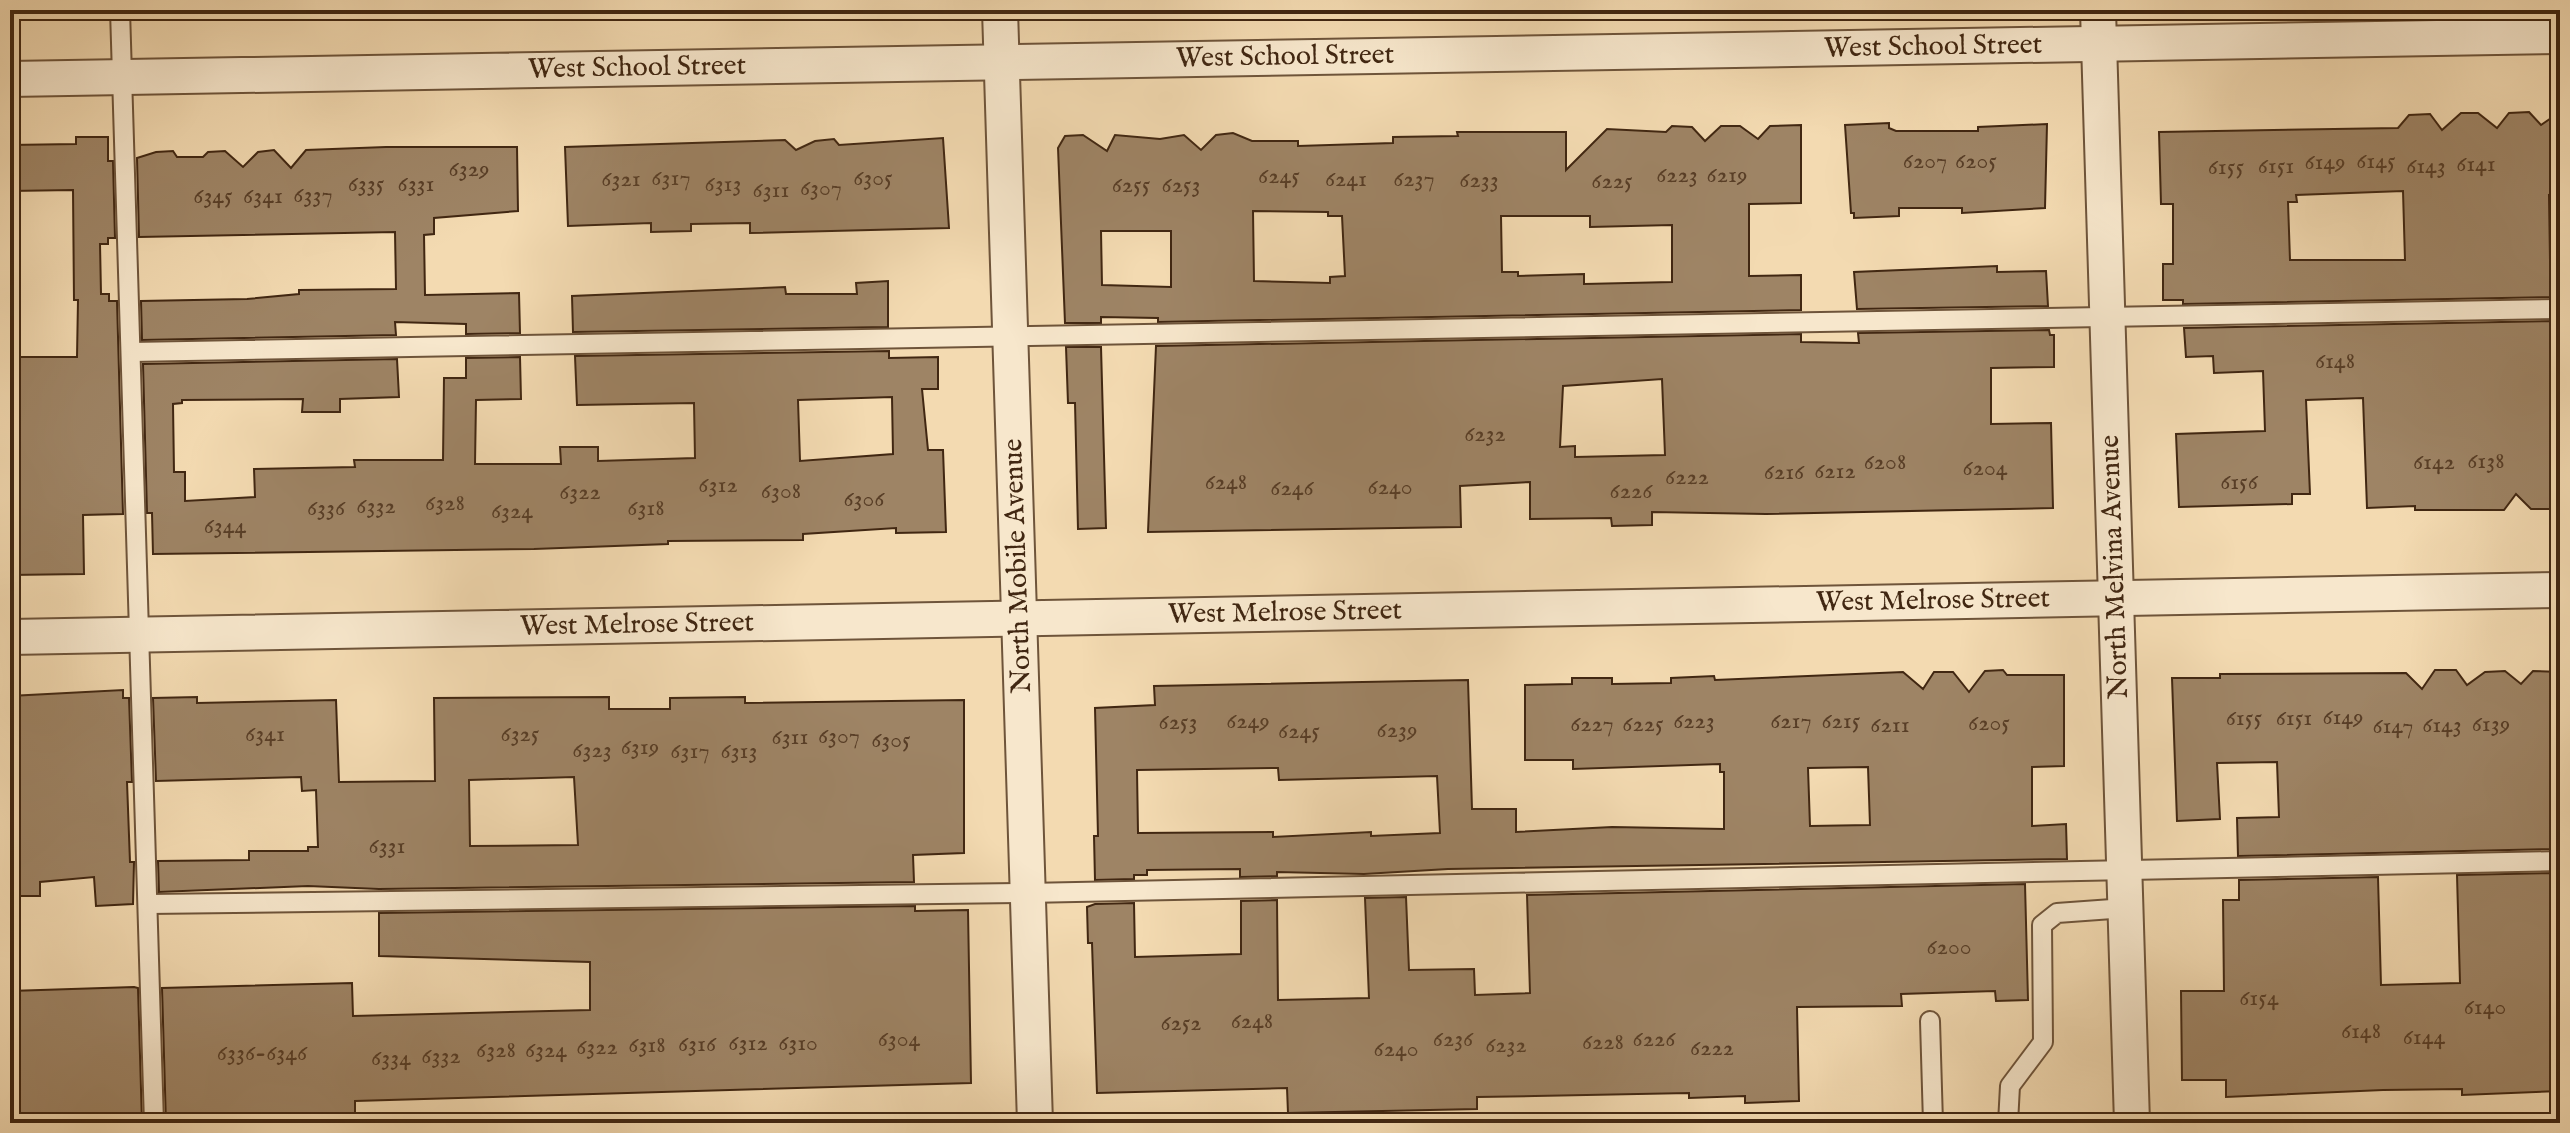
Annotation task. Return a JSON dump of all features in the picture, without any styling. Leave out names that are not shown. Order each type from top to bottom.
[{"type":"street","name":"North Mobile Avenue","points":[[1000,10],[1035,1123]]},
{"type":"street","name":"North Melvina Avenue","points":[[2098,10],[2132,1123]]},
{"type":"street","name":"West School Street","points":[[10,79],[2560,36]]},
{"type":"street","name":"West Melrose Street","points":[[10,637],[2560,590]]},
{"type":"lane","points":[[120,10],[154,1123]]},
{"type":"lane","points":[[131,352],[2560,309]]},
{"type":"lane","points":[[148,904],[1027,893],[2560,861]]},
{"type":"lane","points":[[2008,1123],[2010,1086],[2043,1042],[2042,925],[2057,913],[2126,908]]},
{"type":"lane","points":[[1930,1021],[1933,1123]]},
{"type":"building","points":[[2529,112],[2541,125],[2560,112],[2560,194],[2549,195],[2550,260],[2560,260],[2560,297],[2183,304],[2183,300],[2163,300],[2163,264],[2173,264],[2173,204],[2161,204],[2159,132],[2398,128],[2409,115],[2430,114],[2442,130],[2461,113],[2478,113],[2497,128],[2509,113]],"holes":[[[2403,191],[2405,260],[2290,260],[2288,202],[2297,202],[2296,195]]]},
{"type":"building","points":[[1889,123],[1889,128],[1896,131],[1978,131],[1978,127],[2047,124],[2045,208],[1962,213],[1962,208],[1899,208],[1899,216],[1854,218],[1854,213],[1851,213],[1845,125]]},
{"type":"building","points":[[1801,125],[1801,203],[1749,204],[1749,276],[1801,275],[1801,310],[1158,322],[1158,318],[1101,317],[1101,323],[1065,323],[1058,148],[1065,136],[1083,135],[1107,151],[1115,135],[1160,139],[1184,135],[1201,150],[1216,135],[1233,133],[1252,141],[1298,141],[1298,146],[1393,143],[1393,137],[1458,136],[1457,132],[1566,132],[1566,170],[1607,129],[1666,132],[1672,126],[1692,127],[1705,141],[1721,126],[1740,126],[1758,139],[1770,126]],"holes":[[[1253,211],[1328,212],[1328,216],[1342,216],[1345,276],[1330,277],[1330,283],[1254,281]],[[1501,216],[1590,216],[1590,227],[1672,225],[1672,282],[1584,284],[1584,274],[1518,276],[1518,272],[1502,272]],[[1101,231],[1171,231],[1171,287],[1102,285]]]},
{"type":"building","points":[[76,137],[108,137],[108,161],[113,161],[115,238],[108,238],[108,244],[100,244],[101,294],[109,294],[109,301],[117,301],[123,514],[83,515],[84,574],[10,575],[10,357],[77,357],[78,300],[74,300],[73,190],[10,191],[10,145],[76,144]]},
{"type":"building","points":[[943,138],[949,228],[750,233],[750,223],[691,224],[691,231],[651,232],[651,223],[568,226],[565,147],[785,140],[796,150],[815,141],[834,139],[839,145]]},
{"type":"building","points":[[517,147],[518,211],[434,218],[434,234],[424,235],[425,295],[519,293],[520,333],[466,334],[466,324],[395,322],[396,335],[142,340],[141,301],[247,299],[299,294],[299,290],[396,289],[395,232],[139,237],[137,158],[156,152],[173,151],[177,157],[203,157],[208,152],[225,151],[243,167],[258,152],[274,150],[291,168],[306,150]]},
{"type":"building","points":[[1997,266],[1997,272],[2046,271],[2048,306],[1857,309],[1854,272]]},
{"type":"building","points":[[888,281],[888,327],[573,332],[572,296],[785,287],[786,294],[857,294],[856,283]]},
{"type":"building","points":[[2560,321],[2560,399],[2555,399],[2558,509],[2531,509],[2516,494],[2504,510],[2415,510],[2415,506],[2367,508],[2363,398],[2306,400],[2310,494],[2292,494],[2292,504],[2179,507],[2176,434],[2265,431],[2263,371],[2214,373],[2213,356],[2186,357],[2184,328]]},
{"type":"building","points":[[2049,330],[2050,335],[2054,335],[2054,367],[1991,368],[1991,424],[2051,423],[2053,508],[1766,514],[1652,512],[1652,525],[1612,526],[1611,518],[1530,519],[1530,482],[1460,486],[1461,527],[1148,532],[1156,346],[1801,334],[1801,342],[1859,343],[1858,333]],"holes":[[[1662,379],[1665,455],[1575,457],[1575,446],[1560,447],[1563,386]]]},
{"type":"building","points":[[1066,347],[1101,347],[1106,528],[1078,529],[1075,403],[1068,403]]},
{"type":"building","points":[[889,351],[889,358],[938,357],[938,389],[922,389],[928,450],[943,450],[946,532],[896,533],[896,528],[803,534],[803,540],[668,541],[668,544],[534,549],[153,554],[152,513],[147,513],[143,364],[397,359],[399,397],[340,399],[340,412],[302,412],[303,399],[182,400],[182,403],[173,404],[174,472],[185,472],[185,501],[255,497],[254,469],[355,467],[354,460],[443,460],[444,378],[466,378],[466,358],[520,357],[521,399],[476,400],[475,464],[561,464],[560,447],[598,447],[598,461],[695,458],[694,403],[577,405],[575,356]],"holes":[[[892,397],[893,454],[800,461],[798,400]]]},
{"type":"building","points":[[2003,670],[2007,675],[2064,675],[2064,766],[2032,767],[2032,826],[2066,824],[2067,859],[1448,869],[1364,874],[1277,872],[1277,876],[1240,877],[1240,869],[1147,870],[1147,875],[1134,875],[1134,879],[1095,880],[1094,836],[1098,836],[1095,708],[1155,705],[1154,686],[1468,680],[1472,809],[1516,809],[1516,832],[1612,827],[1724,829],[1724,772],[1720,772],[1720,764],[1573,769],[1573,760],[1525,760],[1525,685],[1572,684],[1572,678],[1612,678],[1612,684],[1671,683],[1671,678],[1714,676],[1715,680],[1903,672],[1923,689],[1934,672],[1953,672],[1969,692],[1985,671]],"holes":[[[1868,767],[1870,825],[1810,826],[1808,768]],[[1278,768],[1279,780],[1437,776],[1440,833],[1371,836],[1371,832],[1273,837],[1273,832],[1138,833],[1137,770]]]},
{"type":"building","points":[[2435,670],[2456,670],[2467,685],[2485,672],[2505,671],[2521,684],[2533,671],[2560,672],[2557,849],[2238,856],[2237,818],[2279,817],[2277,762],[2217,763],[2220,819],[2177,821],[2172,678],[2220,678],[2220,674],[2406,673],[2422,689]]},
{"type":"building","points":[[123,690],[123,698],[129,698],[132,782],[127,782],[130,862],[134,862],[133,904],[96,906],[94,877],[40,882],[40,896],[10,896],[10,696]]},
{"type":"building","points":[[197,697],[197,703],[336,700],[339,782],[435,781],[434,698],[609,697],[609,709],[670,709],[670,698],[745,697],[745,703],[964,700],[964,853],[913,855],[914,882],[379,889],[308,886],[159,892],[158,861],[249,860],[249,851],[308,851],[308,847],[318,847],[316,790],[302,791],[301,777],[156,781],[153,698]],"holes":[[[574,777],[578,845],[470,846],[469,780]]]},
{"type":"building","points":[[2558,873],[2560,1091],[2462,1095],[2462,1089],[2383,1090],[2226,1097],[2226,1080],[2182,1080],[2181,991],[2224,991],[2223,900],[2239,900],[2239,880],[2378,877],[2381,985],[2460,983],[2457,875]]},
{"type":"building","points":[[2025,884],[2028,1000],[1996,1001],[1995,991],[1901,994],[1902,1006],[1797,1007],[1799,1101],[1745,1103],[1745,1096],[1689,1098],[1689,1093],[1477,1097],[1477,1109],[1288,1113],[1287,1088],[1097,1093],[1092,943],[1088,943],[1087,907],[1095,904],[1134,903],[1135,957],[1241,954],[1241,901],[1277,900],[1278,1000],[1369,998],[1365,898],[1406,897],[1409,970],[1474,969],[1475,995],[1530,993],[1527,895]]},
{"type":"building","points":[[915,906],[915,911],[968,910],[971,1083],[355,1101],[355,1119],[166,1123],[162,988],[352,983],[353,1016],[590,1010],[590,962],[379,956],[379,913]]},
{"type":"building","points":[[138,988],[142,1123],[10,1123],[10,991]]}]
